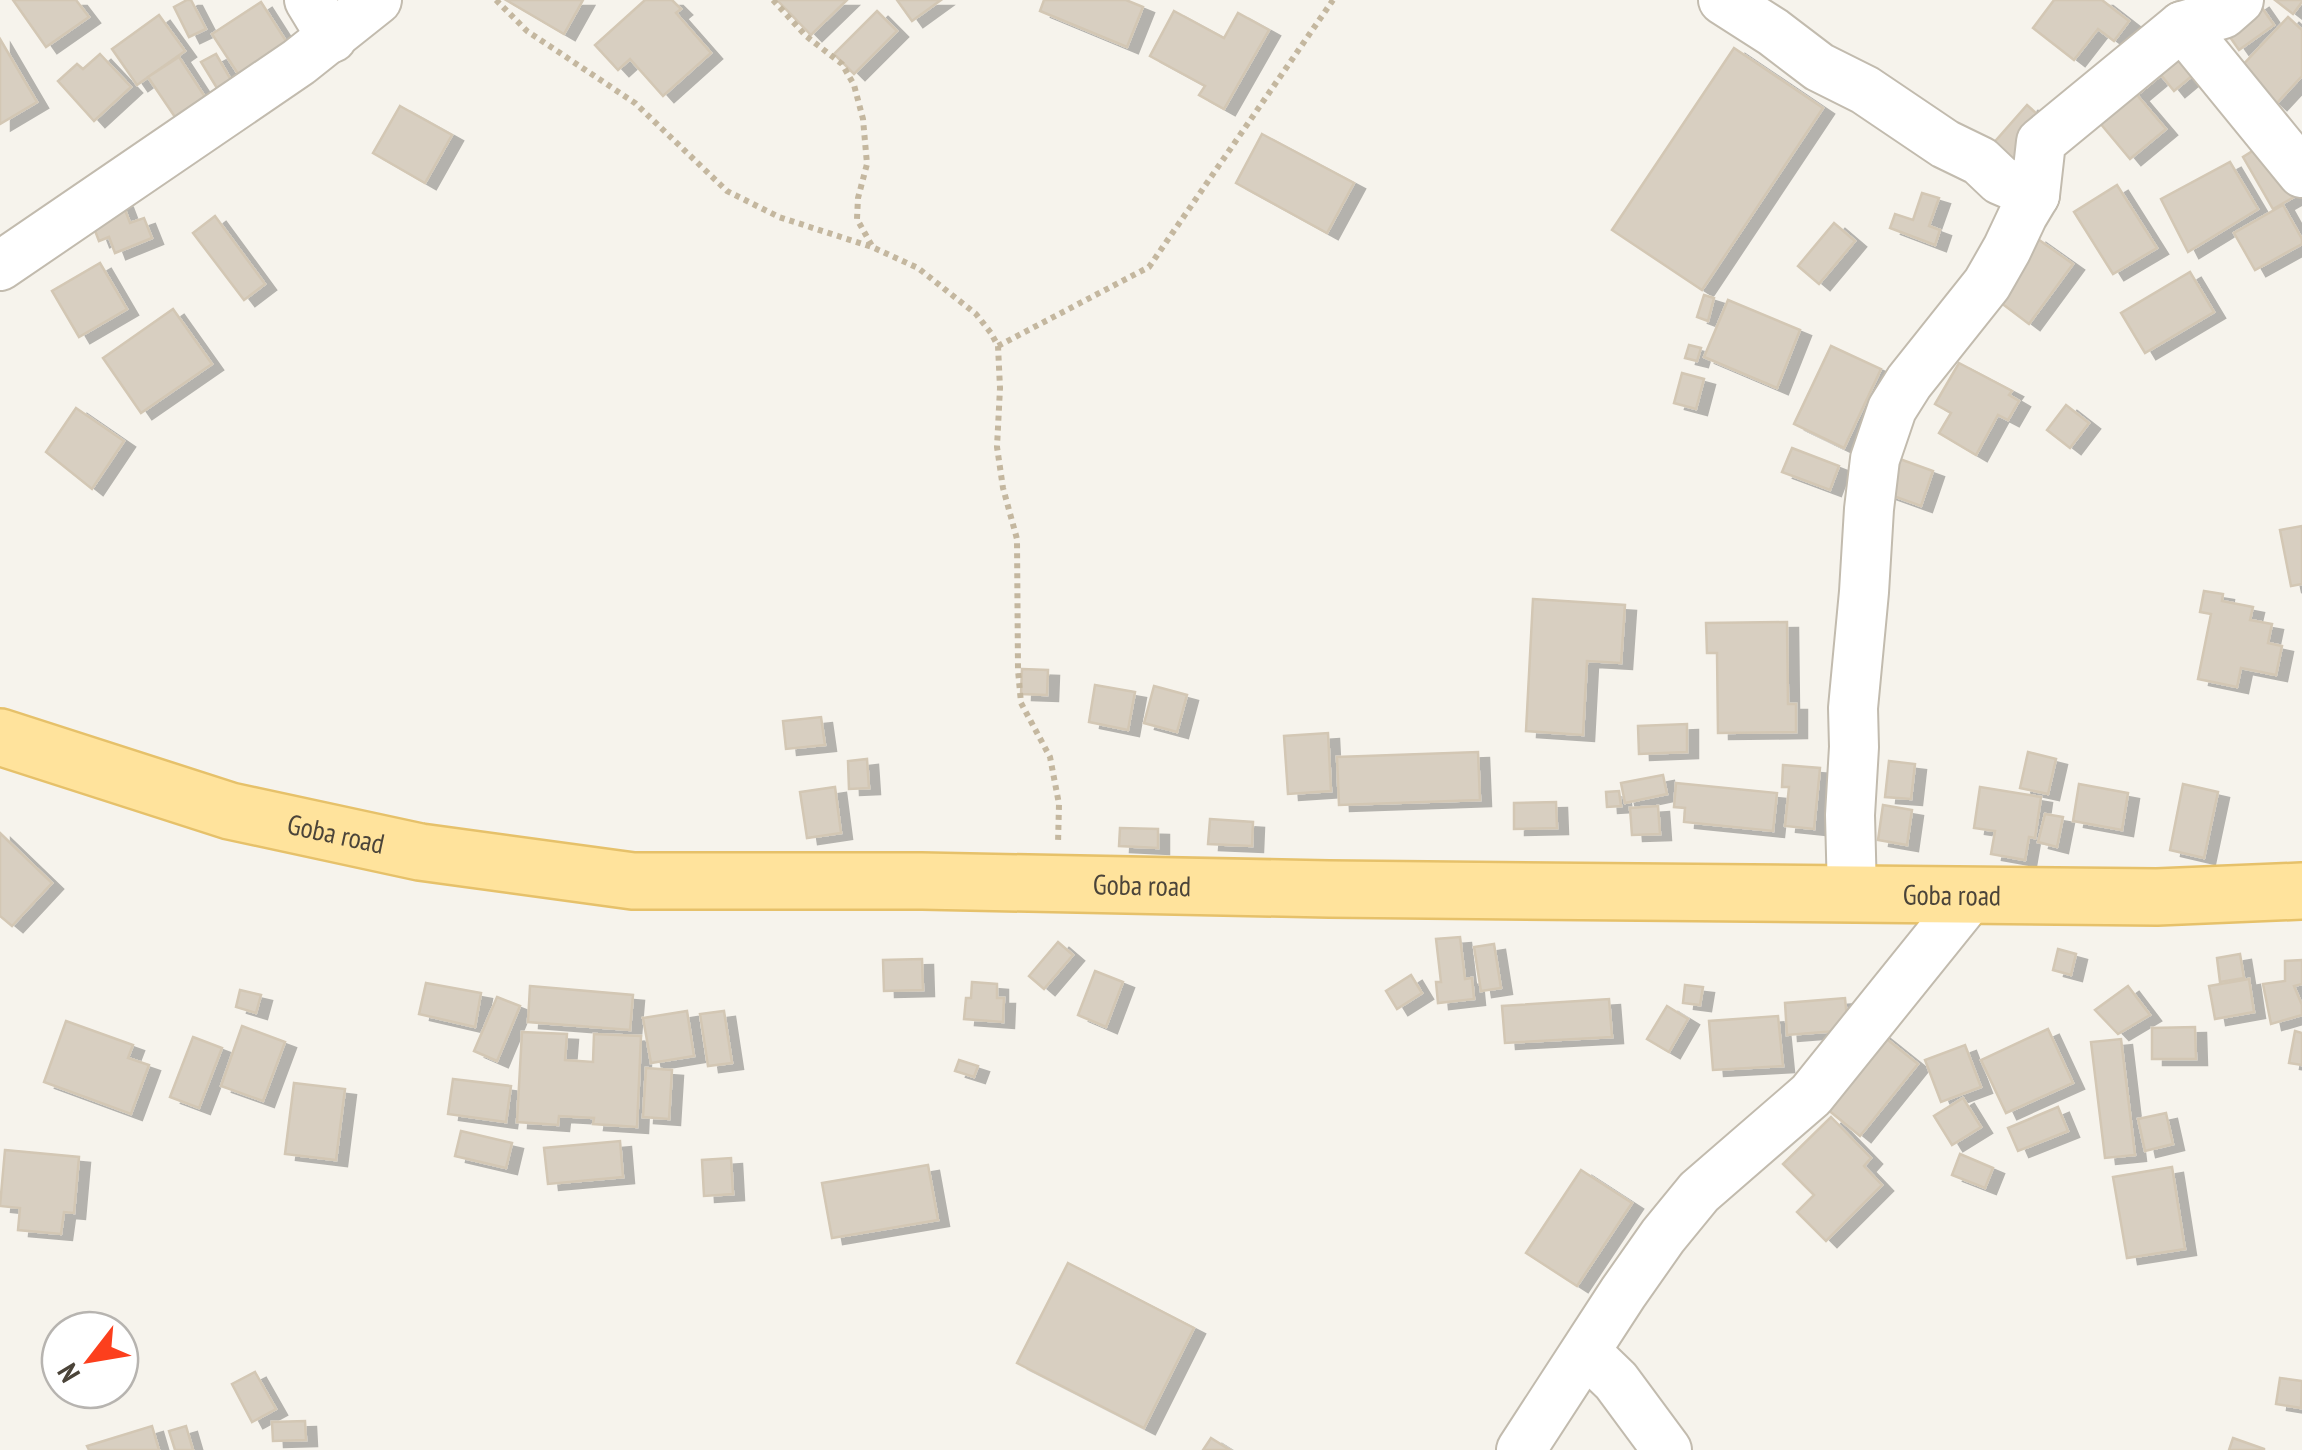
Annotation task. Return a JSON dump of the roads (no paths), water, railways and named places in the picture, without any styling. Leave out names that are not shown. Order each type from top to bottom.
[{"type":"main road","name":"Goba road","points":[[0,737],[230,811],[440,855],[633,881],[922,881],[2157,897],[2302,890]]},
{"type":"street","points":[[0,266],[192,136],[320,19],[377,0]]},
{"type":"street","points":[[1723,0],[1819,67],[1865,90],[1945,144],[1980,162],[2000,180],[2035,195]]},
{"type":"street","points":[[1852,894],[1852,708],[1875,459],[1892,410],[1909,382],[1986,284],[2035,195],[2041,142],[2182,26],[2223,14],[2239,0]]},
{"type":"street","points":[[2182,26],[2302,174]]},
{"type":"street","points":[[1522,1450],[1663,1236],[1700,1192],[1811,1095],[1972,896]]},
{"type":"street","points":[[1586,1352],[1616,1381],[1667,1450]]}]
